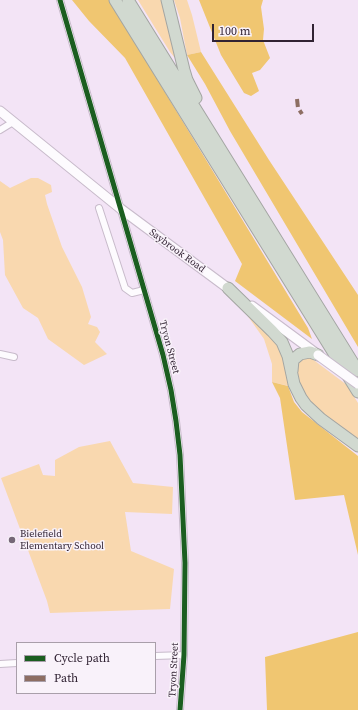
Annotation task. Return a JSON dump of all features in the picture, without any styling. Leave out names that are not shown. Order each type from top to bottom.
[{"type":"highway","points":[[115,0],[358,392]]},
{"type":"highway","points":[[128,0],[358,372]]},
{"type":"highway","points":[[167,0],[187,80],[244,187]]},
{"type":"highway","points":[[228,288],[282,342],[288,356],[294,384],[301,398],[313,413],[358,446]]},
{"type":"highway","points":[[292,376],[292,364],[296,357],[305,352],[318,355]]},
{"type":"main road","name":"Saybrook Road","points":[[0,111],[121,209],[358,384]]},
{"type":"street","name":"Tryon Street","points":[[60,0],[163,355],[171,390],[180,455],[185,563],[184,655],[180,710]]},
{"type":"street","points":[[0,130],[13,122]]},
{"type":"street","points":[[99,208],[111,241],[125,288],[132,293],[144,290]]},
{"type":"street","points":[[0,354],[14,357]]},
{"type":"street","points":[[156,656],[184,655]]},
{"type":"street","points":[[0,664],[16,663]]},
{"type":"shaded area","points":[[72,0],[109,0],[308,328],[312,339],[235,281],[242,264],[125,58],[89,21]]},
{"type":"shaded area","points":[[138,0],[164,0],[176,58],[170,52]]},
{"type":"shaded area","points":[[174,0],[187,0],[201,52],[187,55],[180,18]]},
{"type":"shaded area","points":[[199,0],[263,0],[261,7],[264,29],[263,40],[270,58],[260,70],[252,73],[259,91],[251,96],[244,93],[221,55]]},
{"type":"shaded area","points":[[201,52],[269,160],[358,295],[358,347],[230,131],[205,84],[187,55]]},
{"type":"shaded area","points":[[31,178],[38,178],[51,185],[52,192],[45,195],[47,204],[62,247],[82,287],[91,317],[88,324],[97,327],[100,332],[95,342],[107,354],[84,365],[48,339],[38,318],[23,308],[5,275],[3,240],[0,232],[0,181],[10,188]]},
{"type":"shaded area","points":[[247,315],[274,337],[284,358],[289,386],[272,382],[272,364],[264,339]]},
{"type":"shaded area","points":[[307,356],[347,385],[358,403],[358,440],[318,411],[308,401],[298,381],[296,371],[297,362]]},
{"type":"shaded area","points":[[272,382],[288,386],[294,402],[302,412],[358,456],[358,555],[344,495],[295,500],[280,398]]},
{"type":"shaded area","points":[[110,441],[133,483],[173,487],[172,514],[125,512],[131,551],[174,569],[170,609],[50,613],[47,601],[1,478],[39,464],[43,475],[55,476],[55,460],[79,447]]},
{"type":"shaded area","points":[[358,632],[358,710],[267,710],[265,657]]},
{"type":"marked path","points":[[297,99],[298,108],[302,114]]},
{"type":"cycle path","points":[[60,0],[163,355],[171,390],[180,455],[185,563],[184,655],[180,710]]},
{"type":"place","name":"Bielefield Elementary School","points":[[12,540]]}]
